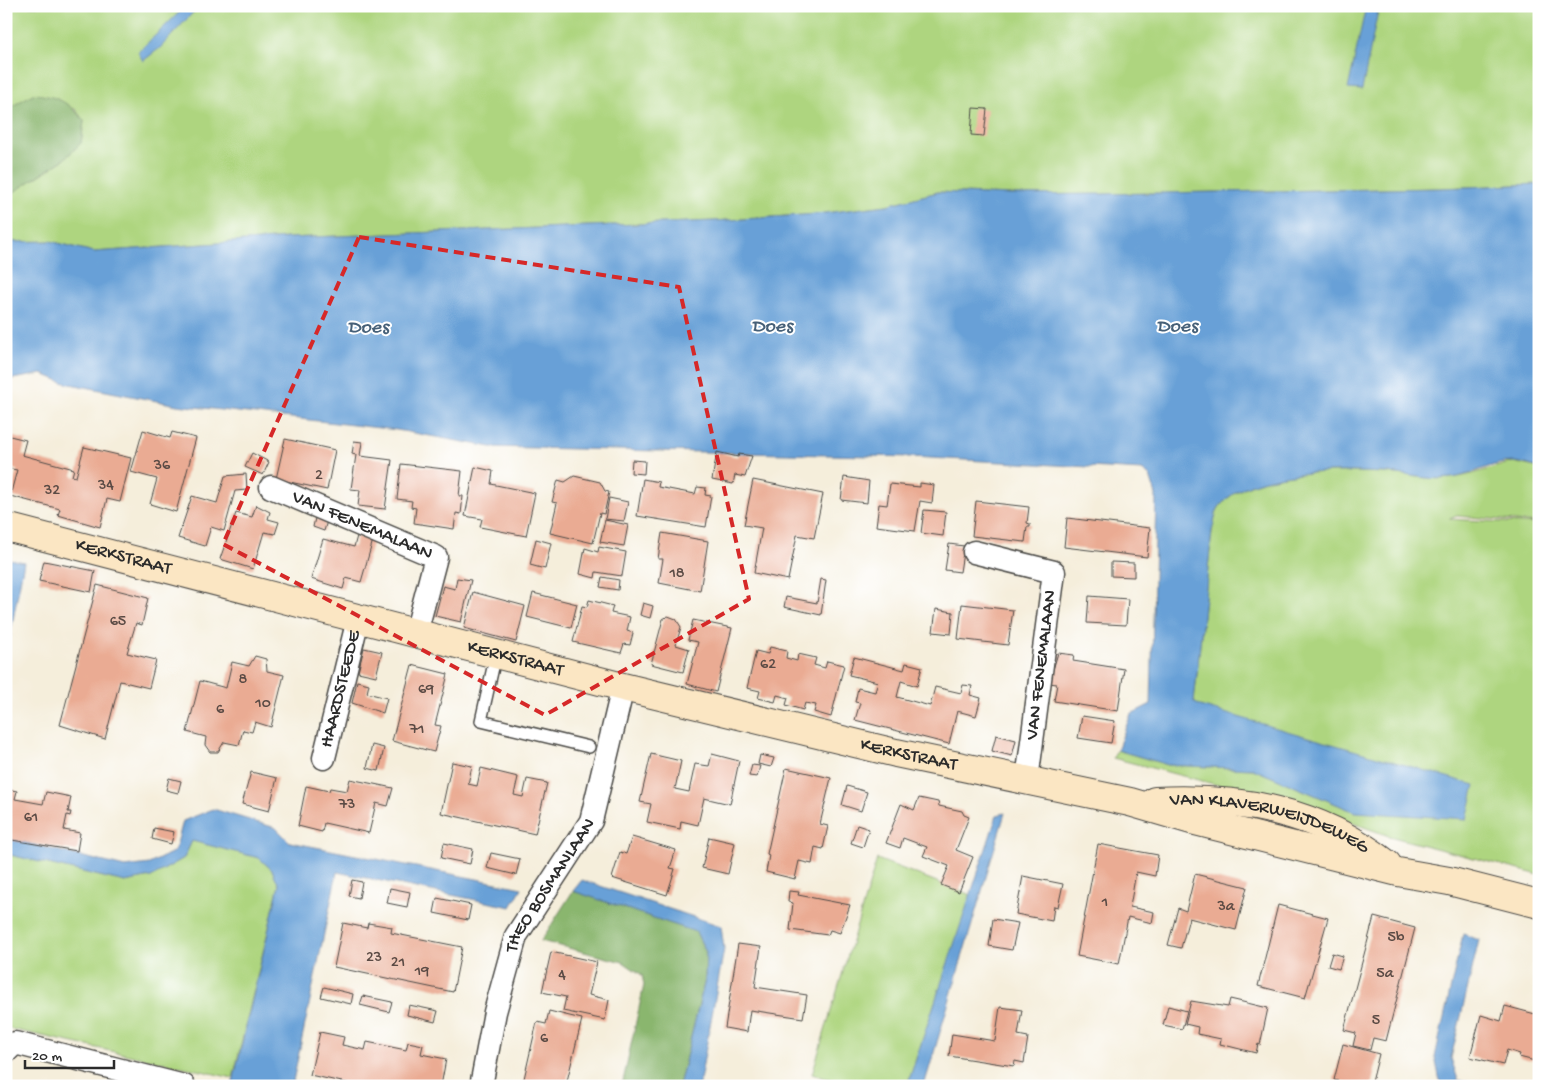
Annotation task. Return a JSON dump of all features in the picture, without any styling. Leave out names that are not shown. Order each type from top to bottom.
[{"type":"street","name":"VAN FENEMALAAN","points":[[271,487],[436,557],[416,633]]},
{"type":"street","name":"KERKSTRAAT","points":[[6,527],[623,687],[896,754],[1028,780]]},
{"type":"street","name":"VAN FENEMALAAN","points":[[974,552],[1054,572],[1028,780]]},
{"type":"street","name":"HAARDSTEEDE","points":[[324,758],[358,619]]},
{"type":"street","name":"THEO BOSMANLAAN","points":[[481,1086],[495,1012],[516,936],[591,821],[623,687]]},
{"type":"street","name":"VAN KLAVERWEIJDEWEG","points":[[1028,780],[1130,802],[1196,821],[1398,872],[1449,882],[1539,904]]},
{"type":"street","points":[[6,1052],[15,1043],[184,1086]]},
{"type":"lane","points":[[496,654],[481,721],[589,747]]},
{"type":"highlighted area","points":[[359,237],[679,287],[749,599],[545,715],[223,544]]},
{"type":"green space","points":[[6,6],[1539,6],[1539,184],[1442,188],[1102,194],[1010,195],[938,192],[887,205],[817,214],[714,221],[288,238],[94,252],[50,241],[6,242],[6,197],[63,160],[81,143],[84,121],[75,109],[33,94],[6,110]]},
{"type":"green space","points":[[33,94],[56,98],[78,114],[84,121],[81,143],[63,160],[6,197],[6,110]]},
{"type":"green space","points":[[1513,462],[1539,468],[1539,523],[1457,516],[1449,519],[1539,524],[1539,875],[1389,836],[1322,812],[1113,758],[1117,750],[1168,765],[1253,769],[1355,812],[1194,702],[1212,531],[1217,511],[1234,493],[1253,484],[1298,474],[1322,472],[1386,473],[1443,479],[1459,477]]},
{"type":"green space","points":[[192,841],[260,858],[272,870],[279,885],[233,1078],[6,1028],[6,854],[125,882],[151,877],[184,858]]},
{"type":"green space","points":[[877,859],[971,895],[907,1086],[852,1086],[812,1074]]},
{"type":"green space","points":[[573,891],[696,932],[706,952],[705,980],[679,1086],[622,1086],[644,985],[642,975],[623,962],[541,941]]},
{"type":"water","points":[[186,6],[199,6],[160,48],[143,61],[138,52]]},
{"type":"water","points":[[1366,6],[1379,6],[1362,90],[1348,89]]},
{"type":"water","name":"Does","points":[[1539,184],[1539,468],[1513,462],[1489,467],[1459,477],[1443,479],[1386,473],[1345,472],[1297,474],[1274,478],[1252,484],[1234,493],[1218,508],[1212,531],[1194,702],[1200,706],[1475,785],[1467,819],[1355,812],[1253,769],[1168,765],[1117,750],[1131,714],[1151,704],[1156,495],[1150,476],[1142,470],[912,457],[491,447],[397,430],[177,405],[65,383],[42,374],[6,380],[6,242],[50,241],[94,252],[288,238],[714,221],[817,214],[887,205],[938,192],[1010,195],[1102,194],[1442,188]]},
{"type":"water","points":[[9,559],[24,562],[6,656],[6,573]]},
{"type":"water","points":[[213,809],[276,828],[290,842],[522,888],[511,907],[337,872],[292,1086],[232,1086],[279,885],[272,870],[259,858],[192,841],[184,858],[151,877],[125,882],[6,854],[6,838],[125,867],[149,864],[175,851],[183,821]]},
{"type":"water","points":[[1005,813],[924,1086],[907,1086],[997,815]]},
{"type":"water","points":[[582,880],[721,926],[724,949],[699,1086],[679,1086],[705,980],[706,952],[696,932],[573,891]]},
{"type":"water","points":[[1463,934],[1479,940],[1451,1058],[1458,1080],[1484,1086],[1441,1086],[1435,1057]]},
{"type":"building","points":[[973,108],[987,109],[984,136],[971,135]]},
{"type":"building","points":[[143,430],[170,438],[172,432],[196,438],[176,512],[150,504],[157,479],[131,472]]},
{"type":"building","points":[[6,435],[26,440],[22,455],[74,469],[72,476],[76,477],[84,447],[131,458],[120,502],[107,499],[100,527],[58,515],[60,509],[10,496],[17,470],[6,468]]},
{"type":"building","points":[[285,439],[335,450],[327,490],[276,479]]},
{"type":"building","points":[[354,441],[362,442],[360,456],[392,460],[385,509],[358,506],[360,490],[351,489],[356,455],[352,454]]},
{"type":"building","points":[[717,452],[738,457],[739,454],[752,456],[745,477],[735,475],[733,484],[712,480]]},
{"type":"building","points":[[252,453],[269,462],[263,475],[245,467]]},
{"type":"building","points":[[632,460],[645,461],[644,474],[631,473]]},
{"type":"building","points":[[401,464],[462,471],[459,496],[463,496],[461,514],[456,513],[454,529],[414,523],[416,508],[411,507],[412,501],[397,499]]},
{"type":"building","points":[[475,467],[493,471],[491,484],[535,493],[526,536],[480,527],[482,519],[465,516]]},
{"type":"building","points":[[246,474],[247,490],[235,491],[224,531],[211,527],[205,546],[178,538],[192,496],[217,503],[225,476]]},
{"type":"building","points":[[574,476],[600,482],[605,491],[609,492],[604,514],[600,513],[593,543],[550,533],[557,503],[552,502],[558,480],[565,482]]},
{"type":"building","points":[[844,477],[869,481],[867,503],[841,500]]},
{"type":"building","points":[[643,479],[659,482],[658,487],[695,494],[697,487],[706,488],[705,495],[711,496],[706,527],[637,516]]},
{"type":"building","points":[[753,480],[823,494],[814,538],[797,535],[788,580],[754,573],[762,528],[744,525]]},
{"type":"building","points":[[920,483],[934,485],[932,503],[920,501],[915,531],[876,526],[879,504],[887,505],[890,484],[920,487]]},
{"type":"building","points":[[609,498],[628,502],[624,521],[605,519]]},
{"type":"building","points":[[976,501],[1029,507],[1027,523],[1030,524],[1030,527],[1027,527],[1025,542],[972,536]]},
{"type":"building","points":[[256,505],[270,512],[268,519],[279,522],[275,534],[264,532],[253,569],[220,559],[236,513],[252,517]]},
{"type":"building","points":[[924,510],[946,512],[943,536],[921,533]]},
{"type":"building","points":[[315,518],[327,521],[324,531],[313,527]]},
{"type":"building","points":[[1067,518],[1150,528],[1147,557],[1064,547]]},
{"type":"building","points":[[605,520],[628,525],[624,546],[600,542]]},
{"type":"building","points":[[662,533],[708,541],[700,591],[659,583],[663,559],[658,559]]},
{"type":"building","points":[[357,536],[373,540],[361,582],[346,578],[343,589],[311,579],[323,539],[354,547]]},
{"type":"building","points":[[536,539],[551,543],[545,569],[530,565]]},
{"type":"building","points":[[949,544],[964,546],[960,572],[945,570]]},
{"type":"building","points":[[599,547],[626,552],[622,576],[596,572],[595,578],[580,574],[585,548],[598,552]]},
{"type":"building","points":[[44,561],[95,571],[91,592],[39,581]]},
{"type":"building","points":[[1111,562],[1134,563],[1134,577],[1111,576]]},
{"type":"building","points":[[602,577],[619,580],[618,590],[600,587]]},
{"type":"building","points":[[457,578],[471,580],[461,622],[435,616],[443,586],[455,589]]},
{"type":"building","points":[[821,579],[826,580],[821,615],[784,607],[786,597],[817,603]]},
{"type":"building","points":[[97,585],[148,598],[142,625],[136,623],[127,653],[156,660],[149,688],[120,681],[105,739],[60,725]]},
{"type":"building","points":[[473,592],[525,606],[516,642],[464,628]]},
{"type":"building","points":[[533,593],[577,604],[571,628],[527,617]]},
{"type":"building","points":[[1089,596],[1128,599],[1126,625],[1087,623]]},
{"type":"building","points":[[589,600],[613,606],[611,613],[630,617],[627,631],[633,633],[630,645],[624,644],[621,653],[573,642],[582,606],[587,607]]},
{"type":"building","points":[[643,603],[653,606],[650,618],[640,615]]},
{"type":"building","points":[[962,604],[1013,610],[1008,645],[958,639]]},
{"type":"building","points":[[936,609],[953,612],[951,634],[933,632]]},
{"type":"building","points":[[668,616],[676,619],[681,627],[676,645],[689,649],[683,672],[651,664],[663,619]]},
{"type":"building","points":[[693,620],[732,628],[716,692],[687,684],[698,642],[688,640]]},
{"type":"building","points":[[770,647],[787,651],[786,658],[797,661],[798,654],[816,658],[814,665],[825,668],[827,661],[844,665],[831,717],[814,712],[816,705],[805,703],[803,710],[786,705],[788,698],[777,695],[775,702],[758,698],[760,691],[747,688],[756,651],[768,654]]},
{"type":"building","points":[[364,648],[382,652],[376,676],[358,672]]},
{"type":"building","points":[[1058,653],[1074,655],[1073,661],[1124,669],[1118,711],[1054,701],[1057,684],[1049,683]]},
{"type":"building","points":[[255,656],[266,659],[267,671],[284,675],[271,727],[255,722],[252,732],[243,730],[239,745],[224,742],[218,752],[210,752],[205,745],[206,737],[187,732],[200,681],[226,688],[232,662],[249,666]]},
{"type":"building","points":[[854,657],[904,670],[906,663],[922,667],[917,686],[901,681],[897,697],[930,706],[935,687],[961,693],[963,685],[972,686],[970,695],[981,698],[976,716],[957,711],[949,744],[855,720],[860,703],[855,702],[858,688],[875,692],[878,682],[849,675]]},
{"type":"building","points":[[412,665],[448,674],[435,725],[441,726],[434,752],[392,741]]},
{"type":"building","points":[[357,681],[369,684],[367,693],[387,698],[383,713],[352,703]]},
{"type":"building","points":[[1082,716],[1115,721],[1111,743],[1078,738]]},
{"type":"building","points":[[996,735],[1016,740],[1012,756],[992,751]]},
{"type":"building","points":[[372,745],[384,748],[379,771],[367,768]]},
{"type":"building","points":[[651,754],[681,761],[675,789],[689,792],[695,764],[709,766],[712,754],[739,761],[730,804],[704,798],[698,825],[681,821],[680,829],[647,822],[651,804],[640,802]]},
{"type":"building","points":[[760,755],[774,758],[771,767],[758,764]]},
{"type":"building","points":[[452,762],[472,766],[468,784],[477,786],[481,768],[518,777],[514,795],[523,797],[527,779],[547,783],[535,834],[441,813]]},
{"type":"building","points":[[752,765],[760,766],[757,777],[749,776]]},
{"type":"building","points":[[786,768],[831,778],[820,824],[828,826],[823,849],[815,847],[812,864],[799,861],[795,879],[766,872],[769,855],[767,854]]},
{"type":"building","points":[[251,772],[277,778],[269,811],[242,804]]},
{"type":"building","points":[[169,778],[181,781],[178,793],[166,790]]},
{"type":"building","points":[[350,779],[393,788],[388,806],[376,803],[369,833],[324,823],[322,832],[298,826],[306,786],[329,791],[330,788],[347,791]]},
{"type":"building","points":[[847,786],[867,792],[861,811],[842,805]]},
{"type":"building","points":[[6,789],[17,791],[15,799],[43,804],[46,792],[71,797],[68,812],[71,812],[70,816],[67,815],[64,830],[80,833],[77,851],[6,839]]},
{"type":"building","points":[[919,798],[938,802],[939,806],[962,811],[964,815],[969,817],[956,850],[973,857],[959,892],[941,885],[949,866],[923,856],[927,847],[903,838],[900,848],[886,843],[901,804],[914,810]]},
{"type":"building","points":[[857,825],[869,829],[863,847],[851,843]]},
{"type":"building","points":[[154,828],[174,832],[171,844],[152,839]]},
{"type":"building","points":[[632,837],[676,850],[670,868],[675,869],[667,895],[612,878],[620,852],[626,854]]},
{"type":"building","points":[[709,837],[735,843],[728,874],[702,868]]},
{"type":"building","points":[[444,843],[473,849],[470,864],[441,858]]},
{"type":"building","points":[[1098,844],[1158,855],[1155,876],[1136,872],[1130,907],[1154,912],[1152,923],[1128,917],[1119,964],[1077,956]]},
{"type":"building","points":[[491,853],[520,859],[516,875],[487,868]]},
{"type":"building","points":[[1195,874],[1247,887],[1236,930],[1189,918],[1181,948],[1168,945],[1178,908],[1186,911]]},
{"type":"building","points":[[1023,876],[1063,884],[1058,907],[1054,906],[1052,921],[1016,914]]},
{"type":"building","points":[[352,880],[362,882],[359,898],[349,896]]},
{"type":"building","points":[[390,888],[410,892],[407,907],[387,903]]},
{"type":"building","points":[[789,891],[799,892],[798,895],[850,905],[840,933],[830,930],[828,935],[790,930],[793,903],[788,902]]},
{"type":"building","points":[[437,898],[471,905],[468,920],[434,913]]},
{"type":"building","points":[[1278,905],[1328,918],[1305,998],[1258,986]]},
{"type":"building","points":[[1374,917],[1415,928],[1386,1041],[1373,1038],[1370,1050],[1353,1046],[1356,1033],[1344,1030]]},
{"type":"building","points":[[993,919],[1018,923],[1012,950],[989,946]]},
{"type":"building","points":[[343,923],[367,928],[368,923],[392,927],[391,933],[462,947],[453,992],[334,967]]},
{"type":"building","points":[[738,944],[761,947],[755,987],[807,995],[803,1018],[750,1010],[747,1032],[725,1028]]},
{"type":"building","points":[[551,952],[597,962],[589,995],[609,1000],[605,1020],[563,1011],[566,997],[542,992]]},
{"type":"building","points":[[1332,953],[1343,956],[1339,969],[1328,966]]},
{"type":"building","points":[[324,987],[353,994],[351,1004],[321,997]]},
{"type":"building","points":[[363,996],[392,1002],[389,1012],[360,1005]]},
{"type":"building","points":[[1230,999],[1268,1008],[1260,1045],[1258,1044],[1256,1053],[1220,1044],[1221,1039],[1197,1034],[1198,1027],[1185,1024],[1191,1001],[1228,1007]]},
{"type":"building","points":[[409,1005],[438,1011],[435,1022],[407,1015]]},
{"type":"building","points":[[1168,1006],[1187,1011],[1182,1029],[1163,1025]]},
{"type":"building","points":[[1505,1006],[1539,1015],[1539,1062],[1519,1057],[1520,1054],[1507,1050],[1503,1065],[1470,1057],[1481,1015],[1501,1021]]},
{"type":"building","points":[[1000,1007],[1022,1010],[1018,1035],[1028,1037],[1024,1063],[1015,1061],[1014,1066],[949,1056],[952,1034],[995,1041]]},
{"type":"building","points":[[549,1011],[582,1019],[567,1081],[578,1083],[577,1086],[531,1086],[523,1083],[537,1022],[546,1024]]},
{"type":"building","points":[[320,1032],[344,1037],[342,1045],[365,1050],[367,1042],[406,1050],[408,1042],[423,1045],[421,1054],[446,1059],[441,1086],[360,1086],[310,1075]]},
{"type":"building","points":[[1343,1044],[1379,1054],[1371,1086],[1358,1086],[1334,1080]]}]
